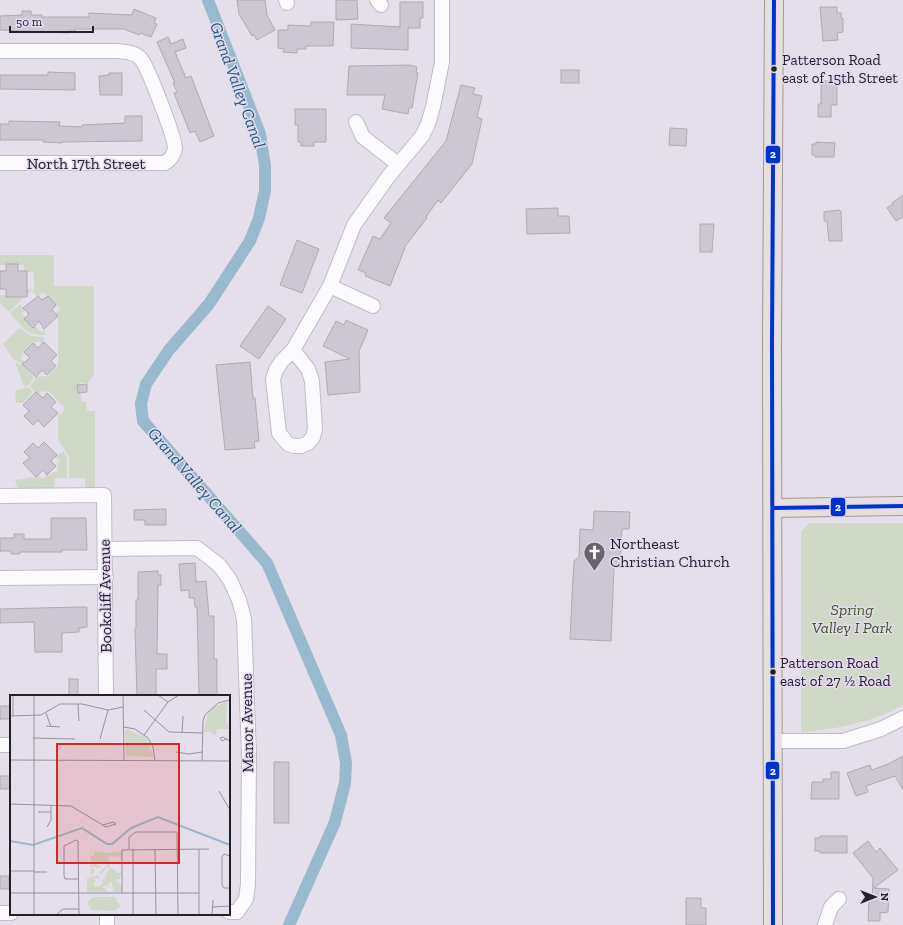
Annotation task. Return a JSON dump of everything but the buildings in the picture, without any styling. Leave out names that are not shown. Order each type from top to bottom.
[{"type":"main road","points":[[773,925],[772,334],[774,0]]},
{"type":"main road","points":[[773,508],[903,506]]},
{"type":"street","points":[[293,350],[308,369],[312,381],[315,429],[313,437],[308,443],[301,446],[288,444],[279,433],[273,379],[276,370],[281,362],[293,350],[330,286],[354,225],[398,164],[422,136],[428,124],[442,62],[442,0]]},
{"type":"street","name":"North 17th Street","points":[[0,51],[118,51],[133,54],[141,60],[148,74],[173,136],[175,149],[171,159],[165,163],[0,164]]},
{"type":"street","points":[[356,122],[363,137],[398,164]]},
{"type":"street","points":[[330,286],[373,306]]},
{"type":"street","name":"Bookcliff Avenue","points":[[0,496],[104,495],[106,695]]},
{"type":"street","name":"Manor Avenue","points":[[105,549],[198,548],[219,565],[230,580],[239,600],[244,619],[249,754],[248,884],[246,899],[233,912]]},
{"type":"street","points":[[0,578],[106,577]]},
{"type":"street","points":[[773,741],[843,741],[881,729],[903,718]]},
{"type":"street","points":[[825,925],[831,907],[839,899]]},
{"type":"green space","points":[[0,255],[54,255],[54,286],[94,286],[94,374],[88,383],[79,383],[79,385],[77,385],[78,393],[80,393],[82,402],[86,401],[87,411],[95,411],[95,492],[85,492],[85,478],[69,478],[69,457],[58,440],[58,414],[63,413],[64,408],[49,391],[44,392],[42,390],[38,394],[30,387],[36,377],[48,376],[58,365],[58,317],[55,314],[60,309],[43,292],[38,297],[32,291],[34,290],[34,273],[24,271],[24,265],[0,265]]},
{"type":"green space","points":[[27,289],[32,289],[9,312],[0,303],[0,295],[6,295],[6,297],[18,293],[27,293]]},
{"type":"green space","points":[[20,304],[25,310],[21,313],[26,318],[24,319],[33,328],[35,326],[41,332],[44,329],[45,335],[38,335],[29,332],[10,313]]},
{"type":"green space","points":[[19,328],[31,336],[44,337],[44,341],[41,344],[38,340],[35,343],[32,342],[23,352],[20,358],[25,362],[23,364],[13,359],[3,344]]},
{"type":"green space","points":[[15,362],[22,365],[34,377],[29,385],[24,386]]},
{"type":"green space","points":[[28,387],[33,392],[23,403],[16,403],[15,391]]},
{"type":"green space","points":[[64,451],[67,460],[67,478],[55,478],[54,489],[22,490],[17,487],[15,480],[35,477],[38,475],[43,479],[47,474],[49,476],[53,472],[58,472],[57,464],[60,461],[55,457]]},
{"type":"green space","name":"Spring Valley I Park","points":[[809,523],[903,523],[903,705],[866,721],[841,727],[801,732],[801,532]]},
{"type":"waterway","name":"Grand Valley Canal","points":[[208,0],[260,134],[265,166],[265,191],[259,218],[250,241],[209,304],[169,350],[146,384],[141,404],[143,421],[267,563],[341,735],[346,763],[345,783],[335,822],[289,925]]},
{"type":"transit line","name":"2","points":[[773,925],[772,342],[774,0]]},
{"type":"transit line","name":"2","points":[[773,508],[903,506]]},
{"type":"place","name":"Patterson Road east of 15th Street","points":[[774,69]]},
{"type":"place","name":"Northeast Christian Church","points":[[594,572]]},
{"type":"place","name":"Patterson Road east of 27 ½ Road","points":[[773,672]]}]
